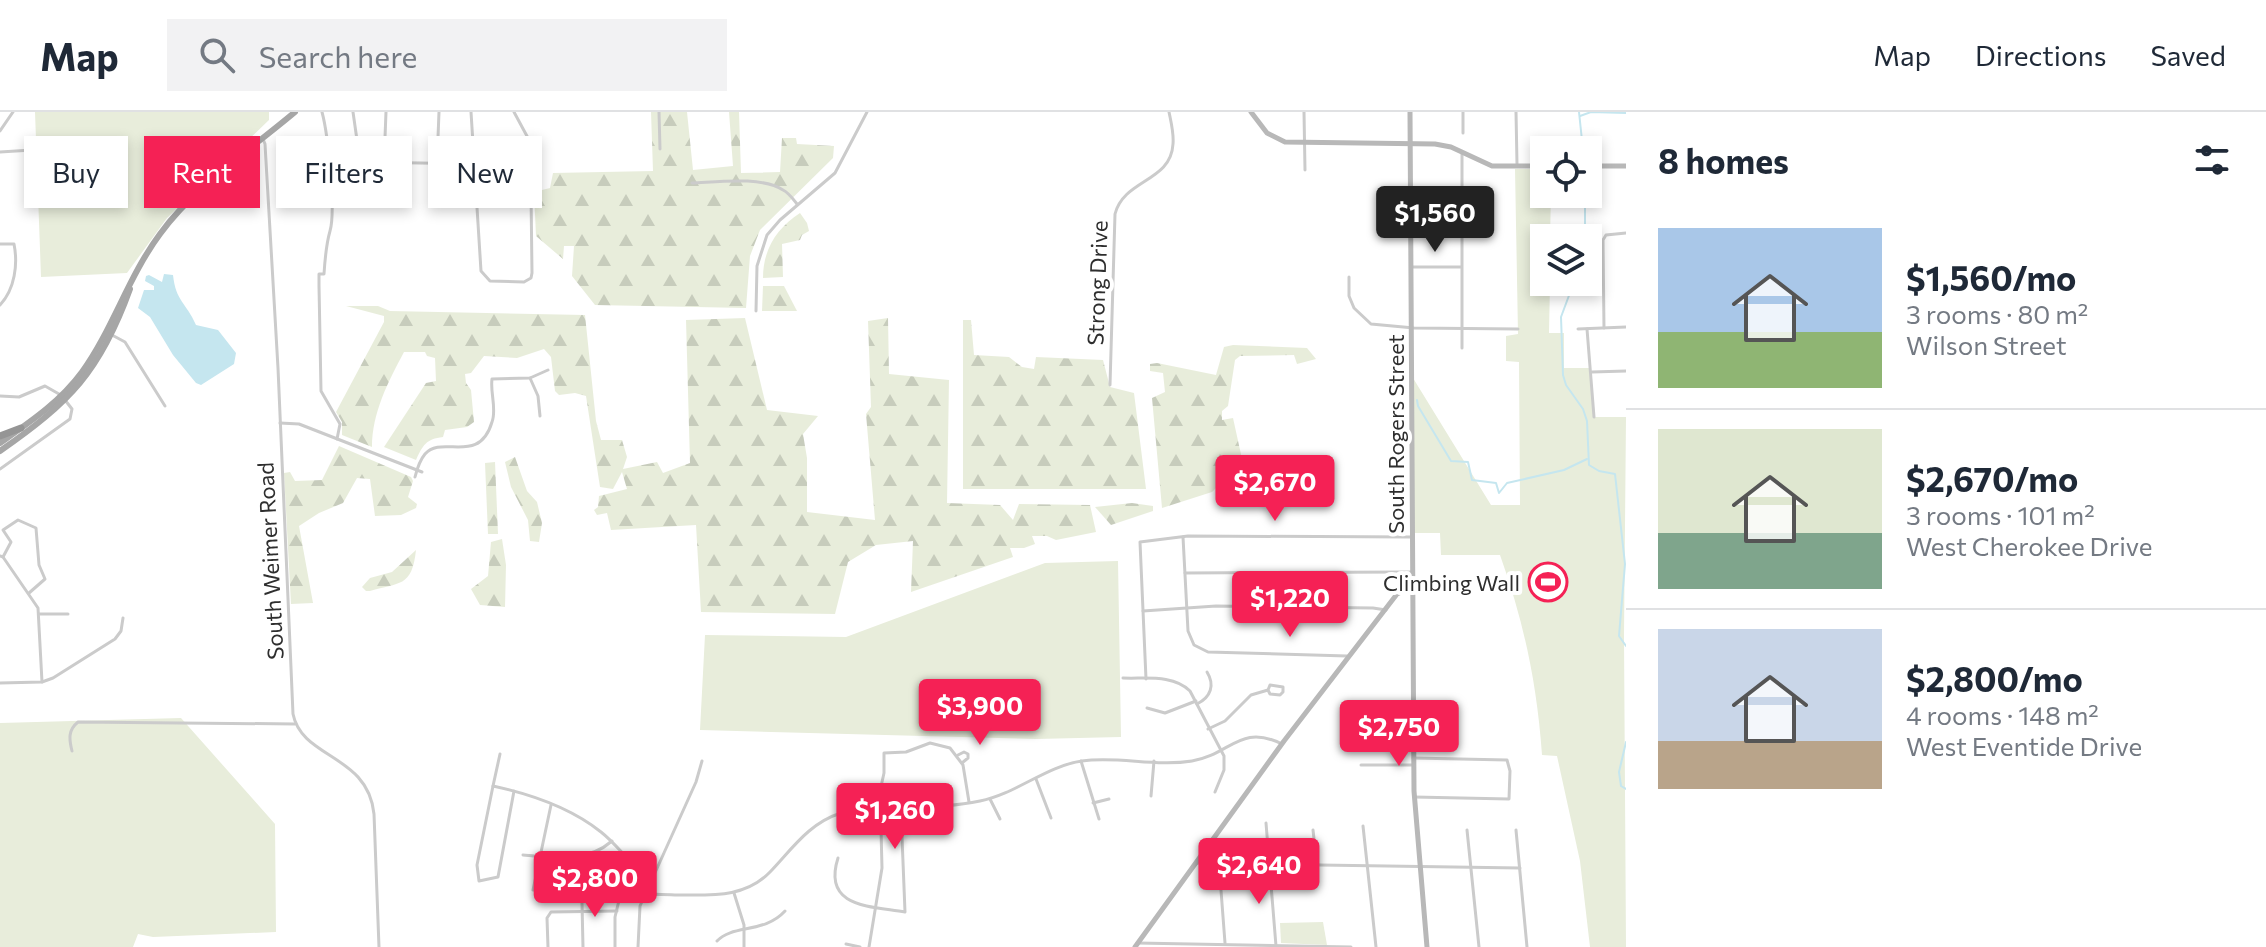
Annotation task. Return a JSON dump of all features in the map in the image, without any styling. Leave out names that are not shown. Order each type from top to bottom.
[{"type":"highway","points":[[0,436],[21,428]]},
{"type":"main road","points":[[0,451],[64,399],[108,333],[151,246],[175,216],[295,112]]},
{"type":"main road","points":[[0,443],[64,399]]},
{"type":"street","points":[[0,131],[13,112]]},
{"type":"street","points":[[322,112],[331,188],[330,231],[326,237],[324,274],[319,274],[321,391],[340,424],[337,439]]},
{"type":"street","points":[[353,112],[356,136]]},
{"type":"street","points":[[385,136],[386,112]]},
{"type":"street","points":[[438,136],[439,112]]},
{"type":"street","points":[[471,112],[473,136]]},
{"type":"street","points":[[514,112],[527,136]]},
{"type":"street","points":[[659,112],[660,149]]},
{"type":"street","points":[[756,311],[757,266],[767,235],[835,173],[867,112]]},
{"type":"street","name":"Strong Drive","points":[[1110,385],[1115,214],[1126,193],[1164,168],[1173,146],[1169,112]]},
{"type":"street","points":[[1251,112],[1271,136],[1285,142],[1445,145],[1492,166],[1530,167]]},
{"type":"street","points":[[1304,112],[1305,170]]},
{"type":"street","name":"South Rogers Street","points":[[1410,112],[1413,758],[1427,947]]},
{"type":"street","points":[[1463,112],[1463,133]]},
{"type":"street","points":[[1516,112],[1517,167]]},
{"type":"street","name":"South Weimer Road","points":[[263,139],[272,249],[295,724]]},
{"type":"street","points":[[0,152],[24,150]]},
{"type":"street","points":[[1462,152],[1462,348]]},
{"type":"street","points":[[1602,166],[1626,166]]},
{"type":"street","points":[[692,183],[734,181],[772,185],[785,191],[798,205]]},
{"type":"street","points":[[478,208],[481,269],[486,279],[494,282],[524,282],[531,278],[531,208]]},
{"type":"street","points":[[1411,217],[1460,217]]},
{"type":"street","points":[[1604,328],[1603,240],[1606,235],[1626,233]]},
{"type":"street","points":[[0,244],[14,244],[18,263],[6,298],[0,305]]},
{"type":"street","points":[[1410,267],[1461,267]]},
{"type":"street","points":[[1349,277],[1349,296],[1360,316],[1380,327],[1518,329]]},
{"type":"street","points":[[1578,329],[1626,327]]},
{"type":"street","points":[[1587,329],[1594,417]]},
{"type":"street","points":[[108,333],[125,342],[165,406]]},
{"type":"street","points":[[415,477],[423,456],[430,449],[471,446],[486,437],[494,416],[492,379],[530,378],[548,370]]},
{"type":"street","points":[[1592,372],[1626,371]]},
{"type":"street","points":[[530,378],[538,396],[540,416]]},
{"type":"street","points":[[0,396],[19,397],[45,386],[53,389],[72,409],[70,419],[2,467]]},
{"type":"street","points":[[280,423],[299,424],[419,471]]},
{"type":"street","points":[[29,593],[45,579],[39,565],[36,528],[18,520],[3,530],[11,542],[2,556],[29,593],[39,614],[42,682]]},
{"type":"street","points":[[1146,679],[1140,542],[1183,536],[1411,537]]},
{"type":"street","points":[[1183,536],[1188,631],[1194,645],[1204,651],[1226,653],[1351,656]]},
{"type":"street","points":[[1185,573],[1411,572]]},
{"type":"street","points":[[1136,945],[1282,744],[1400,591],[1411,587]]},
{"type":"street","points":[[1143,611],[1325,607],[1386,610]]},
{"type":"street","points":[[39,614],[68,614]]},
{"type":"street","points":[[0,683],[42,682],[58,675],[110,643],[121,631],[123,618]]},
{"type":"street","points":[[1147,708],[1168,713],[1206,698],[1211,690],[1207,672]]},
{"type":"street","points":[[1123,678],[1178,682],[1187,688],[1224,756],[1225,767],[1215,792]]},
{"type":"street","points":[[1208,729],[1225,721],[1251,695],[1268,690]]},
{"type":"street","points":[[72,751],[69,736],[78,722],[295,724],[304,736],[357,775],[370,793],[374,814],[379,947]]},
{"type":"street","points":[[551,805],[533,890],[644,895],[734,893],[766,876],[806,833],[825,819],[848,811],[969,804],[990,799],[1057,768],[1081,761],[1193,761],[1253,736],[1266,737],[1282,744]]},
{"type":"street","points":[[869,947],[882,868],[880,809],[884,753],[903,753],[934,743],[947,747],[962,763],[969,804]]},
{"type":"street","points":[[500,754],[477,865],[479,881],[498,877],[514,791]]},
{"type":"street","points":[[957,755],[968,754],[967,760],[962,763]]},
{"type":"street","points":[[1413,758],[1507,760],[1510,771],[1509,799],[1414,797]]},
{"type":"street","points":[[638,947],[638,917],[644,895],[690,796],[702,761]]},
{"type":"street","points":[[1081,761],[1099,819]]},
{"type":"street","points":[[1151,796],[1154,761]]},
{"type":"street","points":[[1361,765],[1414,765]]},
{"type":"street","points":[[1036,779],[1051,818]]},
{"type":"street","points":[[493,786],[551,805],[589,823],[612,841],[637,869],[652,877]]},
{"type":"street","points":[[990,799],[1000,819]]},
{"type":"street","points":[[1093,803],[1109,799]]},
{"type":"street","points":[[1266,823],[1276,946]]},
{"type":"street","points":[[1363,826],[1376,947]]},
{"type":"street","points":[[1313,830],[1317,865]]},
{"type":"street","points":[[1467,830],[1479,947]]},
{"type":"street","points":[[1516,830],[1527,947]]},
{"type":"street","points":[[838,858],[835,874],[840,894],[851,902],[905,912],[902,837],[897,833],[881,833]]},
{"type":"street","points":[[523,855],[581,857],[600,852],[612,841]]},
{"type":"street","points":[[581,857],[583,947]]},
{"type":"street","points":[[1195,863],[1520,868]]},
{"type":"street","points":[[1219,864],[1225,945]]},
{"type":"street","points":[[615,947],[621,892]]},
{"type":"street","points":[[734,893],[745,931],[744,947]]},
{"type":"street","points":[[548,947],[547,918],[551,912],[617,911]]},
{"type":"street","points":[[717,941],[727,933],[760,927],[785,911]]},
{"type":"street","points":[[846,944],[860,947]]},
{"type":"street","points":[[1136,945],[1351,947]]},
{"type":"green space","points":[[35,112],[269,112],[269,120],[252,136],[144,136],[144,208],[177,208],[127,273],[41,277],[38,208],[128,208],[128,136],[36,136]]},
{"type":"green space","points":[[651,112],[687,112],[693,170],[733,166],[729,112],[739,112],[741,173],[780,172],[782,138],[796,138],[797,144],[834,146],[833,158],[760,230],[750,256],[746,308],[595,305],[572,276],[574,246],[564,246],[563,259],[536,236],[535,208],[542,208],[542,190],[550,188],[553,173],[653,171]]},
{"type":"green space","points":[[1515,169],[1530,169],[1530,208],[1551,208],[1550,224],[1530,224],[1530,296],[1550,296],[1549,333],[1564,333],[1564,368],[1589,368],[1594,417],[1626,417],[1626,947],[1590,947],[1580,861],[1557,756],[1542,755],[1528,654],[1500,555],[1441,555],[1440,533],[1414,533],[1413,378],[1491,505],[1520,505],[1519,362],[1506,361],[1506,336],[1518,334]]},
{"type":"green space","points":[[800,213],[809,231],[800,240],[782,244],[783,277],[763,278],[773,240]]},
{"type":"green space","points":[[763,286],[784,286],[797,311],[762,311]]},
{"type":"green space","points":[[346,306],[378,306],[390,311],[585,315],[596,421],[601,440],[622,440],[627,457],[623,469],[657,462],[663,473],[690,463],[686,320],[745,318],[767,410],[818,416],[803,434],[807,458],[807,512],[875,520],[866,414],[871,407],[868,321],[888,318],[889,374],[949,380],[947,503],[1000,505],[1013,520],[1019,504],[1090,505],[1096,532],[1056,540],[1047,536],[1032,536],[1035,544],[1010,548],[1013,557],[911,592],[913,541],[876,545],[848,562],[835,614],[701,612],[696,525],[611,530],[607,513],[597,515],[594,510],[598,507],[599,496],[627,489],[622,472],[613,489],[600,487],[586,396],[575,393],[559,395],[555,391],[551,357],[544,349],[517,358],[484,356],[471,373],[465,374],[471,390],[474,422],[467,427],[445,430],[443,437],[426,444],[416,460],[384,447],[426,383],[436,381],[435,358],[427,356],[425,352],[404,352],[378,410],[372,447],[342,435],[342,422],[336,412],[384,322],[384,316]]},
{"type":"green space","points":[[963,320],[971,320],[974,355],[1009,357],[1022,367],[1034,369],[1036,357],[1103,360],[1110,387],[1134,393],[1146,489],[963,489]]},
{"type":"green space","points":[[1224,347],[1307,348],[1316,359],[1297,364],[1294,355],[1240,356],[1235,360],[1228,406],[1222,411],[1222,420],[1233,418],[1246,477],[1255,477],[1256,482],[1241,486],[1221,483],[1212,492],[1162,508],[1152,398],[1165,392],[1163,373],[1150,371],[1150,364],[1216,375]]},
{"type":"green space","points":[[339,446],[411,477],[413,481],[408,497],[417,504],[416,508],[401,515],[375,516],[370,479],[357,478],[343,503],[299,526],[313,603],[291,604],[284,473],[290,472],[295,481],[322,480]]},
{"type":"green space","points":[[515,457],[527,491],[537,502],[542,523],[539,542],[530,541],[528,520],[511,487],[505,462]]},
{"type":"green space","points":[[495,462],[498,534],[488,534],[485,463]]},
{"type":"green space","points":[[1132,503],[1153,506],[1153,511],[1111,525],[1095,507]]},
{"type":"green space","points":[[502,539],[506,565],[505,607],[480,605],[471,589],[488,576],[491,542]]},
{"type":"green space","points":[[416,550],[411,571],[402,581],[370,591],[362,587],[370,578],[392,572]]},
{"type":"green space","points":[[1118,561],[1121,737],[1036,739],[700,730],[705,635],[846,637],[1045,563]]},
{"type":"green space","points":[[181,718],[275,824],[276,932],[153,937],[138,934],[133,947],[0,947],[0,723]]},
{"type":"green space","points":[[1323,922],[1327,945],[1281,943],[1280,923]]},
{"type":"water","points":[[164,274],[173,275],[179,297],[196,325],[218,330],[236,353],[234,364],[201,385],[173,355],[150,317],[138,308],[144,290],[154,290],[154,286],[145,281],[146,276],[162,282]]},
{"type":"waterway","points":[[1579,112],[1582,136]]},
{"type":"waterway","points":[[1580,116],[1591,112],[1626,113]]},
{"type":"waterway","points":[[1585,208],[1585,224]]},
{"type":"waterway","points":[[1569,296],[1561,317],[1563,375],[1587,421],[1589,465],[1615,474],[1625,564],[1619,636],[1626,646]]},
{"type":"waterway","points":[[1417,400],[1451,461],[1468,462],[1472,480],[1496,483],[1499,493],[1507,483],[1564,470],[1587,459]]},
{"type":"waterway","points":[[1626,742],[1619,772],[1621,786],[1626,789]]},
{"type":"place","name":"Climbing Wall","points":[[1548,582]]}]
